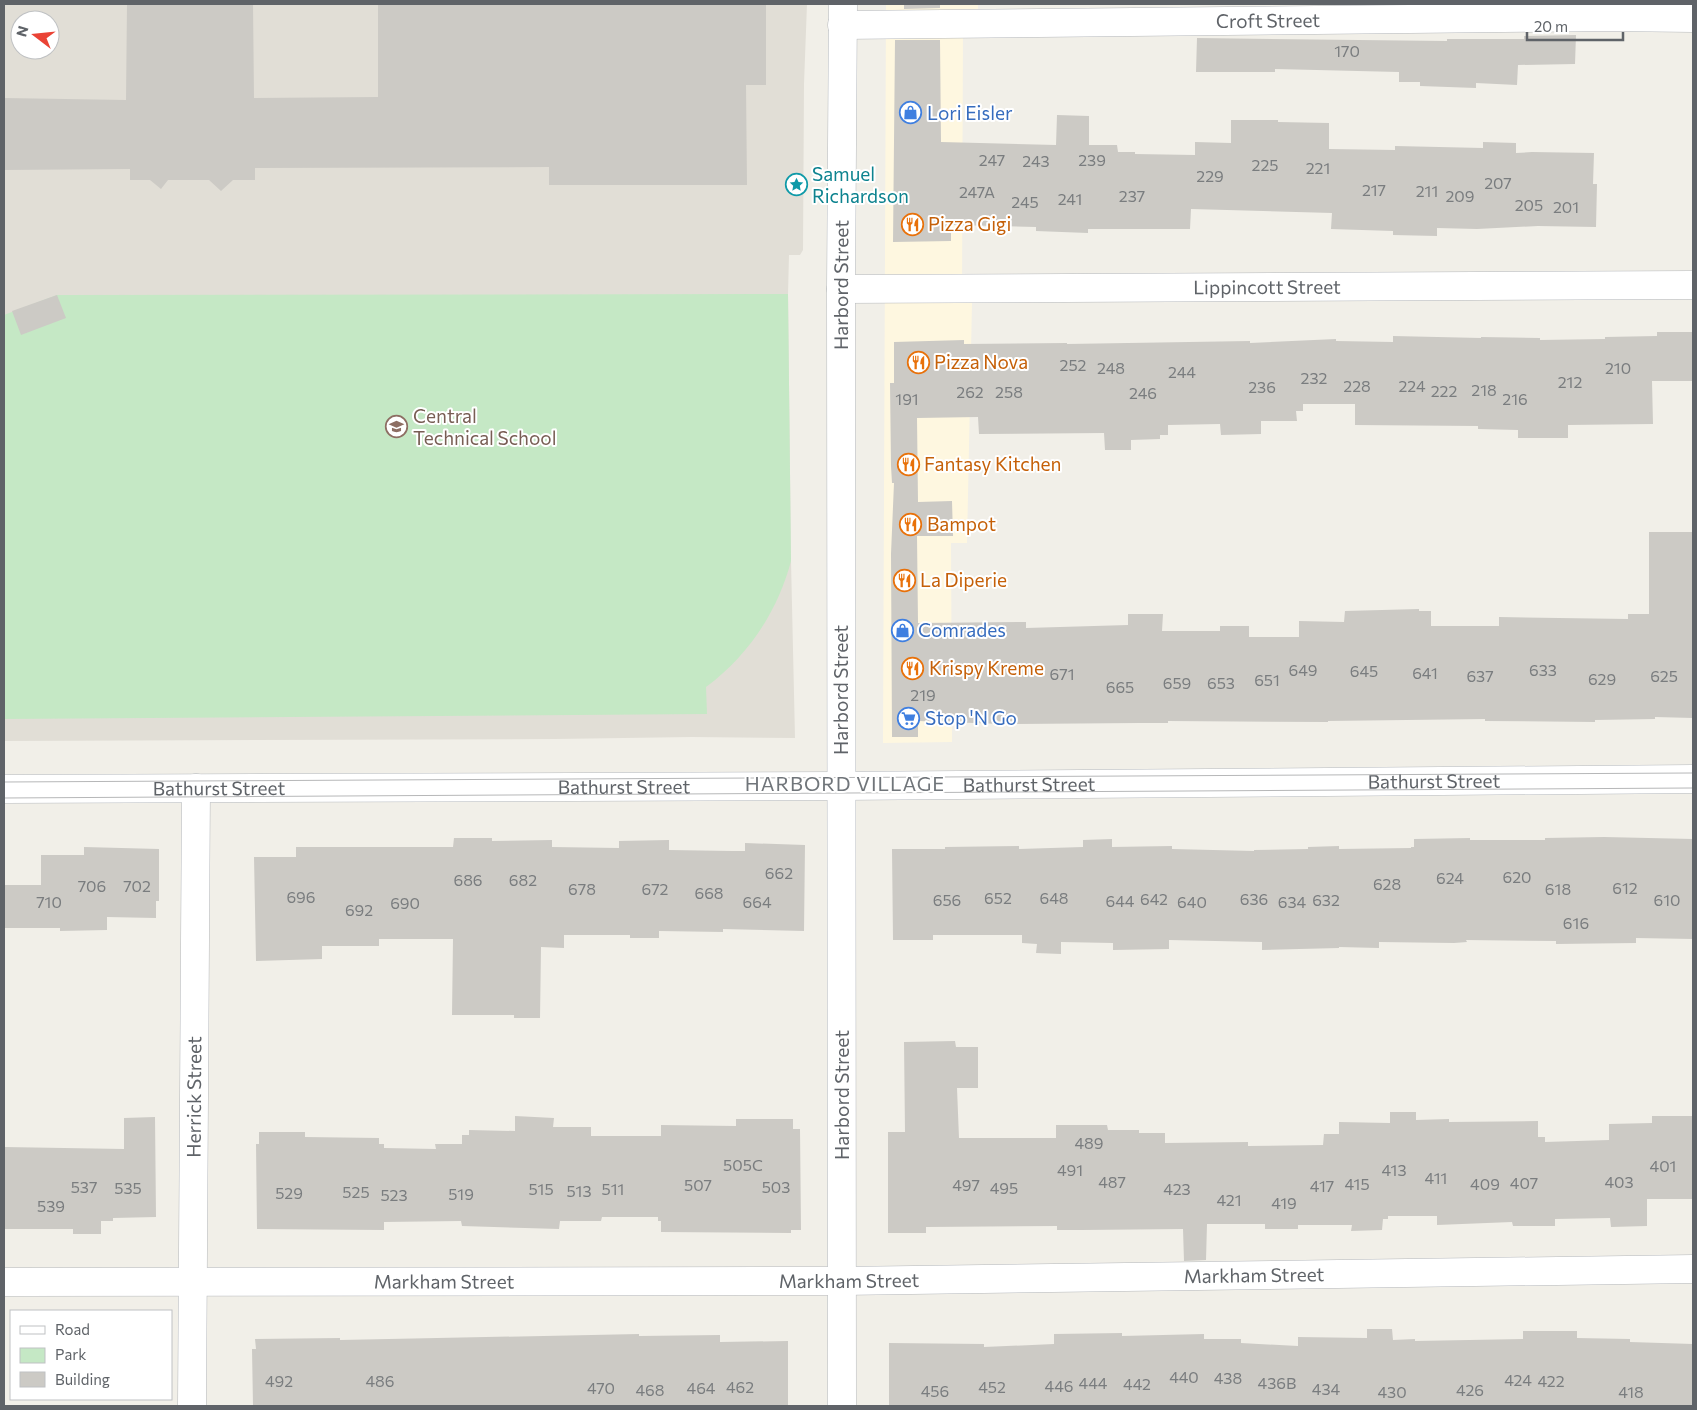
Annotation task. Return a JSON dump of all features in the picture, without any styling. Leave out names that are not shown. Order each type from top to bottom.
[{"type":"street","name":"Croft Street","points":[[842,14],[995,22],[1693,18]]},
{"type":"street","name":"Harbord Street","points":[[842,14],[842,1406]]},
{"type":"street","name":"Lippincott Street","points":[[841,289],[1693,285]]},
{"type":"street","name":"Bathurst Street","points":[[4,789],[842,786],[1693,779]]},
{"type":"street","name":"Herrick Street","points":[[192,1406],[196,788]]},
{"type":"street","name":"Markham Street","points":[[4,1282],[842,1281],[1693,1269]]},
{"type":"shaded area","name":"Central Technical School","points":[[4,4],[807,4],[804,84],[803,250],[800,255],[789,255],[788,294],[795,738],[4,741]]},
{"type":"shaded area","points":[[886,4],[978,4],[978,20],[963,21],[962,303],[972,303],[967,543],[951,543],[952,742],[883,743]]},
{"type":"green space","points":[[788,294],[791,561],[778,597],[759,631],[735,661],[706,687],[707,714],[4,719],[4,315],[57,295]]},
{"type":"building","points":[[127,4],[253,4],[254,98],[378,97],[378,4],[766,4],[766,85],[746,85],[747,185],[549,185],[549,167],[255,168],[255,180],[233,180],[221,191],[209,180],[168,180],[161,189],[150,180],[130,180],[130,169],[4,170],[4,98],[126,100]]},
{"type":"building","points":[[904,4],[940,4],[940,8],[904,9]]},
{"type":"building","points":[[1576,35],[1575,64],[1518,65],[1517,85],[1476,83],[1476,88],[1420,86],[1420,82],[1399,82],[1399,72],[1275,69],[1275,72],[1196,72],[1197,38],[1447,41],[1447,39],[1524,39],[1524,36]]},
{"type":"building","points":[[895,40],[940,40],[941,142],[1056,145],[1057,115],[1089,116],[1089,145],[1117,145],[1118,152],[1135,152],[1135,154],[1195,155],[1195,142],[1231,143],[1231,120],[1329,123],[1329,149],[1395,150],[1395,146],[1483,148],[1483,142],[1516,143],[1516,153],[1594,153],[1593,184],[1597,184],[1596,227],[1437,228],[1437,236],[1393,235],[1393,231],[1331,229],[1332,213],[1191,209],[1190,229],[1088,229],[1088,233],[1036,231],[1036,227],[951,225],[951,241],[893,242]]},
{"type":"building","points":[[57,295],[66,318],[21,335],[12,311]]},
{"type":"building","points":[[1657,332],[1693,332],[1693,381],[1652,381],[1653,424],[1568,425],[1568,438],[1518,438],[1518,430],[1478,429],[1478,426],[1355,425],[1355,404],[1303,404],[1303,411],[1296,411],[1297,421],[1261,421],[1261,434],[1221,435],[1220,424],[1168,425],[1168,435],[1160,435],[1160,439],[1131,440],[1131,450],[1105,450],[1104,433],[979,434],[978,417],[917,418],[918,502],[952,501],[953,536],[917,536],[918,623],[1026,622],[1026,628],[1128,625],[1128,614],[1163,614],[1162,631],[1220,631],[1220,626],[1249,626],[1249,637],[1299,637],[1299,621],[1344,622],[1345,611],[1419,609],[1419,611],[1431,611],[1431,626],[1499,626],[1499,617],[1628,619],[1628,614],[1649,614],[1649,532],[1693,532],[1693,718],[1655,717],[1655,719],[1595,720],[1595,722],[1485,721],[1485,719],[1002,724],[918,721],[918,737],[892,737],[891,554],[894,483],[892,483],[891,466],[890,383],[894,383],[894,342],[964,340],[964,344],[1250,341],[1250,343],[1336,339],[1336,341],[1393,342],[1393,336],[1540,338],[1540,340],[1657,336]]},
{"type":"building","points":[[454,838],[492,838],[492,841],[552,840],[552,847],[619,848],[619,841],[669,840],[669,850],[745,851],[745,843],[805,845],[804,931],[723,929],[723,932],[659,931],[659,938],[630,938],[630,935],[564,935],[564,948],[541,947],[540,1018],[514,1018],[514,1015],[452,1015],[453,939],[379,939],[379,946],[322,946],[322,959],[256,961],[254,857],[296,857],[296,847],[453,847]]},
{"type":"building","points":[[1545,838],[1693,839],[1693,939],[1636,938],[1636,943],[1556,944],[1556,941],[1466,940],[1467,942],[1454,943],[1379,942],[1379,948],[1339,947],[1262,950],[1262,942],[1169,940],[1169,949],[1113,950],[1113,943],[1061,942],[1061,954],[1036,953],[1037,944],[1022,943],[1022,935],[933,935],[933,940],[893,940],[892,849],[1019,846],[1019,849],[1083,847],[1083,840],[1112,839],[1112,847],[1172,846],[1172,849],[1254,851],[1339,846],[1339,849],[1411,848],[1414,847],[1414,839],[1545,840]]},
{"type":"building","points":[[84,847],[159,849],[159,901],[156,901],[156,918],[107,917],[107,930],[60,931],[60,928],[4,928],[4,885],[41,885],[41,855],[84,855]]},
{"type":"building","points":[[955,1041],[956,1047],[978,1047],[978,1088],[957,1088],[959,1138],[1056,1138],[1056,1125],[1107,1125],[1108,1130],[1139,1130],[1139,1133],[1165,1133],[1165,1143],[1248,1142],[1248,1146],[1323,1145],[1324,1134],[1339,1134],[1339,1122],[1390,1123],[1390,1112],[1416,1112],[1416,1120],[1449,1119],[1449,1122],[1538,1121],[1538,1137],[1545,1137],[1545,1142],[1609,1140],[1609,1124],[1652,1123],[1652,1116],[1692,1116],[1692,1199],[1647,1199],[1647,1226],[1611,1227],[1610,1218],[1555,1219],[1555,1226],[1513,1226],[1512,1222],[1437,1225],[1437,1216],[1388,1216],[1388,1219],[1383,1219],[1382,1230],[1351,1231],[1352,1225],[1298,1225],[1298,1229],[1265,1229],[1265,1224],[1207,1224],[1206,1260],[1184,1261],[1183,1229],[1057,1230],[1057,1226],[926,1227],[926,1233],[888,1233],[888,1132],[905,1132],[904,1042]]},
{"type":"building","points":[[515,1116],[554,1118],[553,1127],[591,1127],[591,1136],[661,1136],[661,1125],[736,1126],[736,1119],[793,1119],[793,1129],[800,1129],[801,1230],[791,1230],[791,1233],[661,1232],[661,1221],[658,1221],[658,1217],[602,1217],[601,1221],[560,1221],[559,1229],[462,1226],[461,1221],[384,1222],[384,1230],[257,1229],[256,1144],[259,1144],[259,1132],[305,1132],[305,1137],[379,1138],[379,1144],[384,1144],[384,1148],[436,1149],[435,1144],[462,1144],[462,1135],[469,1135],[469,1130],[515,1131]]},
{"type":"building","points":[[155,1117],[156,1217],[113,1218],[113,1221],[101,1221],[101,1234],[73,1234],[73,1229],[4,1229],[4,1147],[124,1149],[124,1118]]},
{"type":"building","points":[[1367,1329],[1392,1329],[1393,1340],[1523,1339],[1523,1331],[1577,1331],[1577,1338],[1630,1339],[1630,1342],[1693,1344],[1693,1406],[889,1406],[889,1343],[984,1344],[984,1347],[1054,1344],[1054,1334],[1122,1333],[1122,1336],[1204,1334],[1204,1339],[1241,1339],[1241,1343],[1298,1346],[1298,1337],[1367,1338]]},
{"type":"building","points":[[639,1334],[639,1336],[720,1335],[720,1342],[788,1341],[788,1406],[253,1406],[252,1349],[256,1349],[255,1339],[340,1338],[340,1340]]},
{"type":"tram line","points":[[4,782],[1693,773]]},
{"type":"tram line","points":[[4,798],[1693,788]]},
{"type":"place","name":"Lori Eisler","points":[[911,113]]},
{"type":"place","name":"Samuel Richardson","points":[[796,185]]},
{"type":"place","name":"Pizza Gigi","points":[[912,224]]},
{"type":"place","name":"Pizza Nova","points":[[918,362]]},
{"type":"place","name":"Central Technical School","points":[[397,427]]},
{"type":"place","name":"Fantasy Kitchen","points":[[908,464]]},
{"type":"place","name":"Bampot","points":[[911,524]]},
{"type":"place","name":"La Diperie","points":[[904,580]]},
{"type":"place","name":"Comrades","points":[[902,630]]},
{"type":"place","name":"Krispy Kreme","points":[[913,668]]},
{"type":"place","name":"Stop 'N Go","points":[[909,718]]},
{"type":"district","name":"HARBORD VILLAGE","points":[[845,784]]}]
